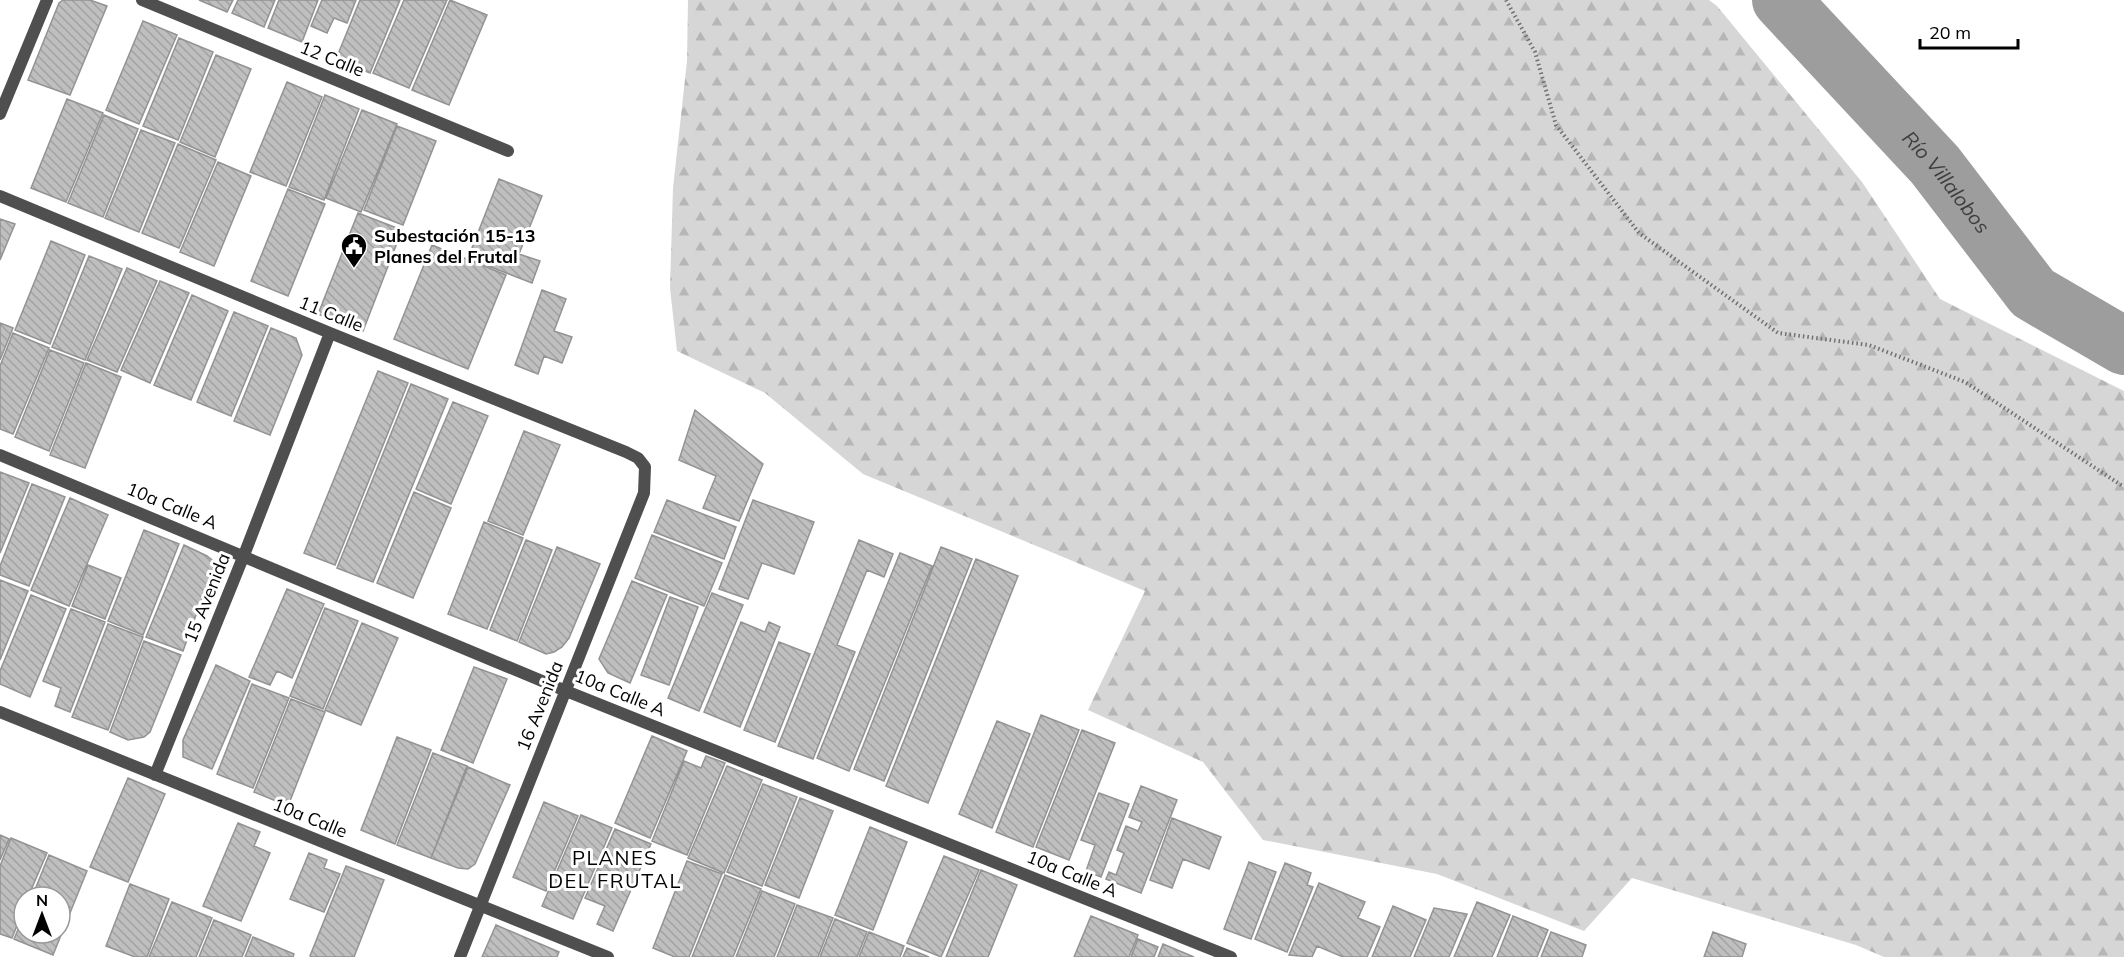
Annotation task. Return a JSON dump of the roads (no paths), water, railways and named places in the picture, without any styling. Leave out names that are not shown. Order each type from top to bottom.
[{"type":"street","points":[[0,114],[47,0]]},
{"type":"street","name":"12 Calle","points":[[142,0],[508,151]]},
{"type":"street","name":"11 Calle","points":[[0,196],[330,333],[626,452],[638,458],[645,468]]},
{"type":"street","name":"15 Avenida","points":[[155,775],[330,333]]},
{"type":"street","name":"10a Calle A","points":[[0,455],[566,691],[1231,957]]},
{"type":"street","name":"16 Avenida","points":[[460,957],[644,493],[645,468]]},
{"type":"street","name":"10a Calle","points":[[0,712],[608,957]]},
{"type":"waterway","name":"Río Villalobos","points":[[1781,0],[1935,165],[2033,293],[2124,346]]},
{"type":"place","name":"Subestación 15-13 Planes del Frutal","points":[[354,269]]},
{"type":"district","name":"PLANES DEL FRUTAL","points":[[615,870]]}]
